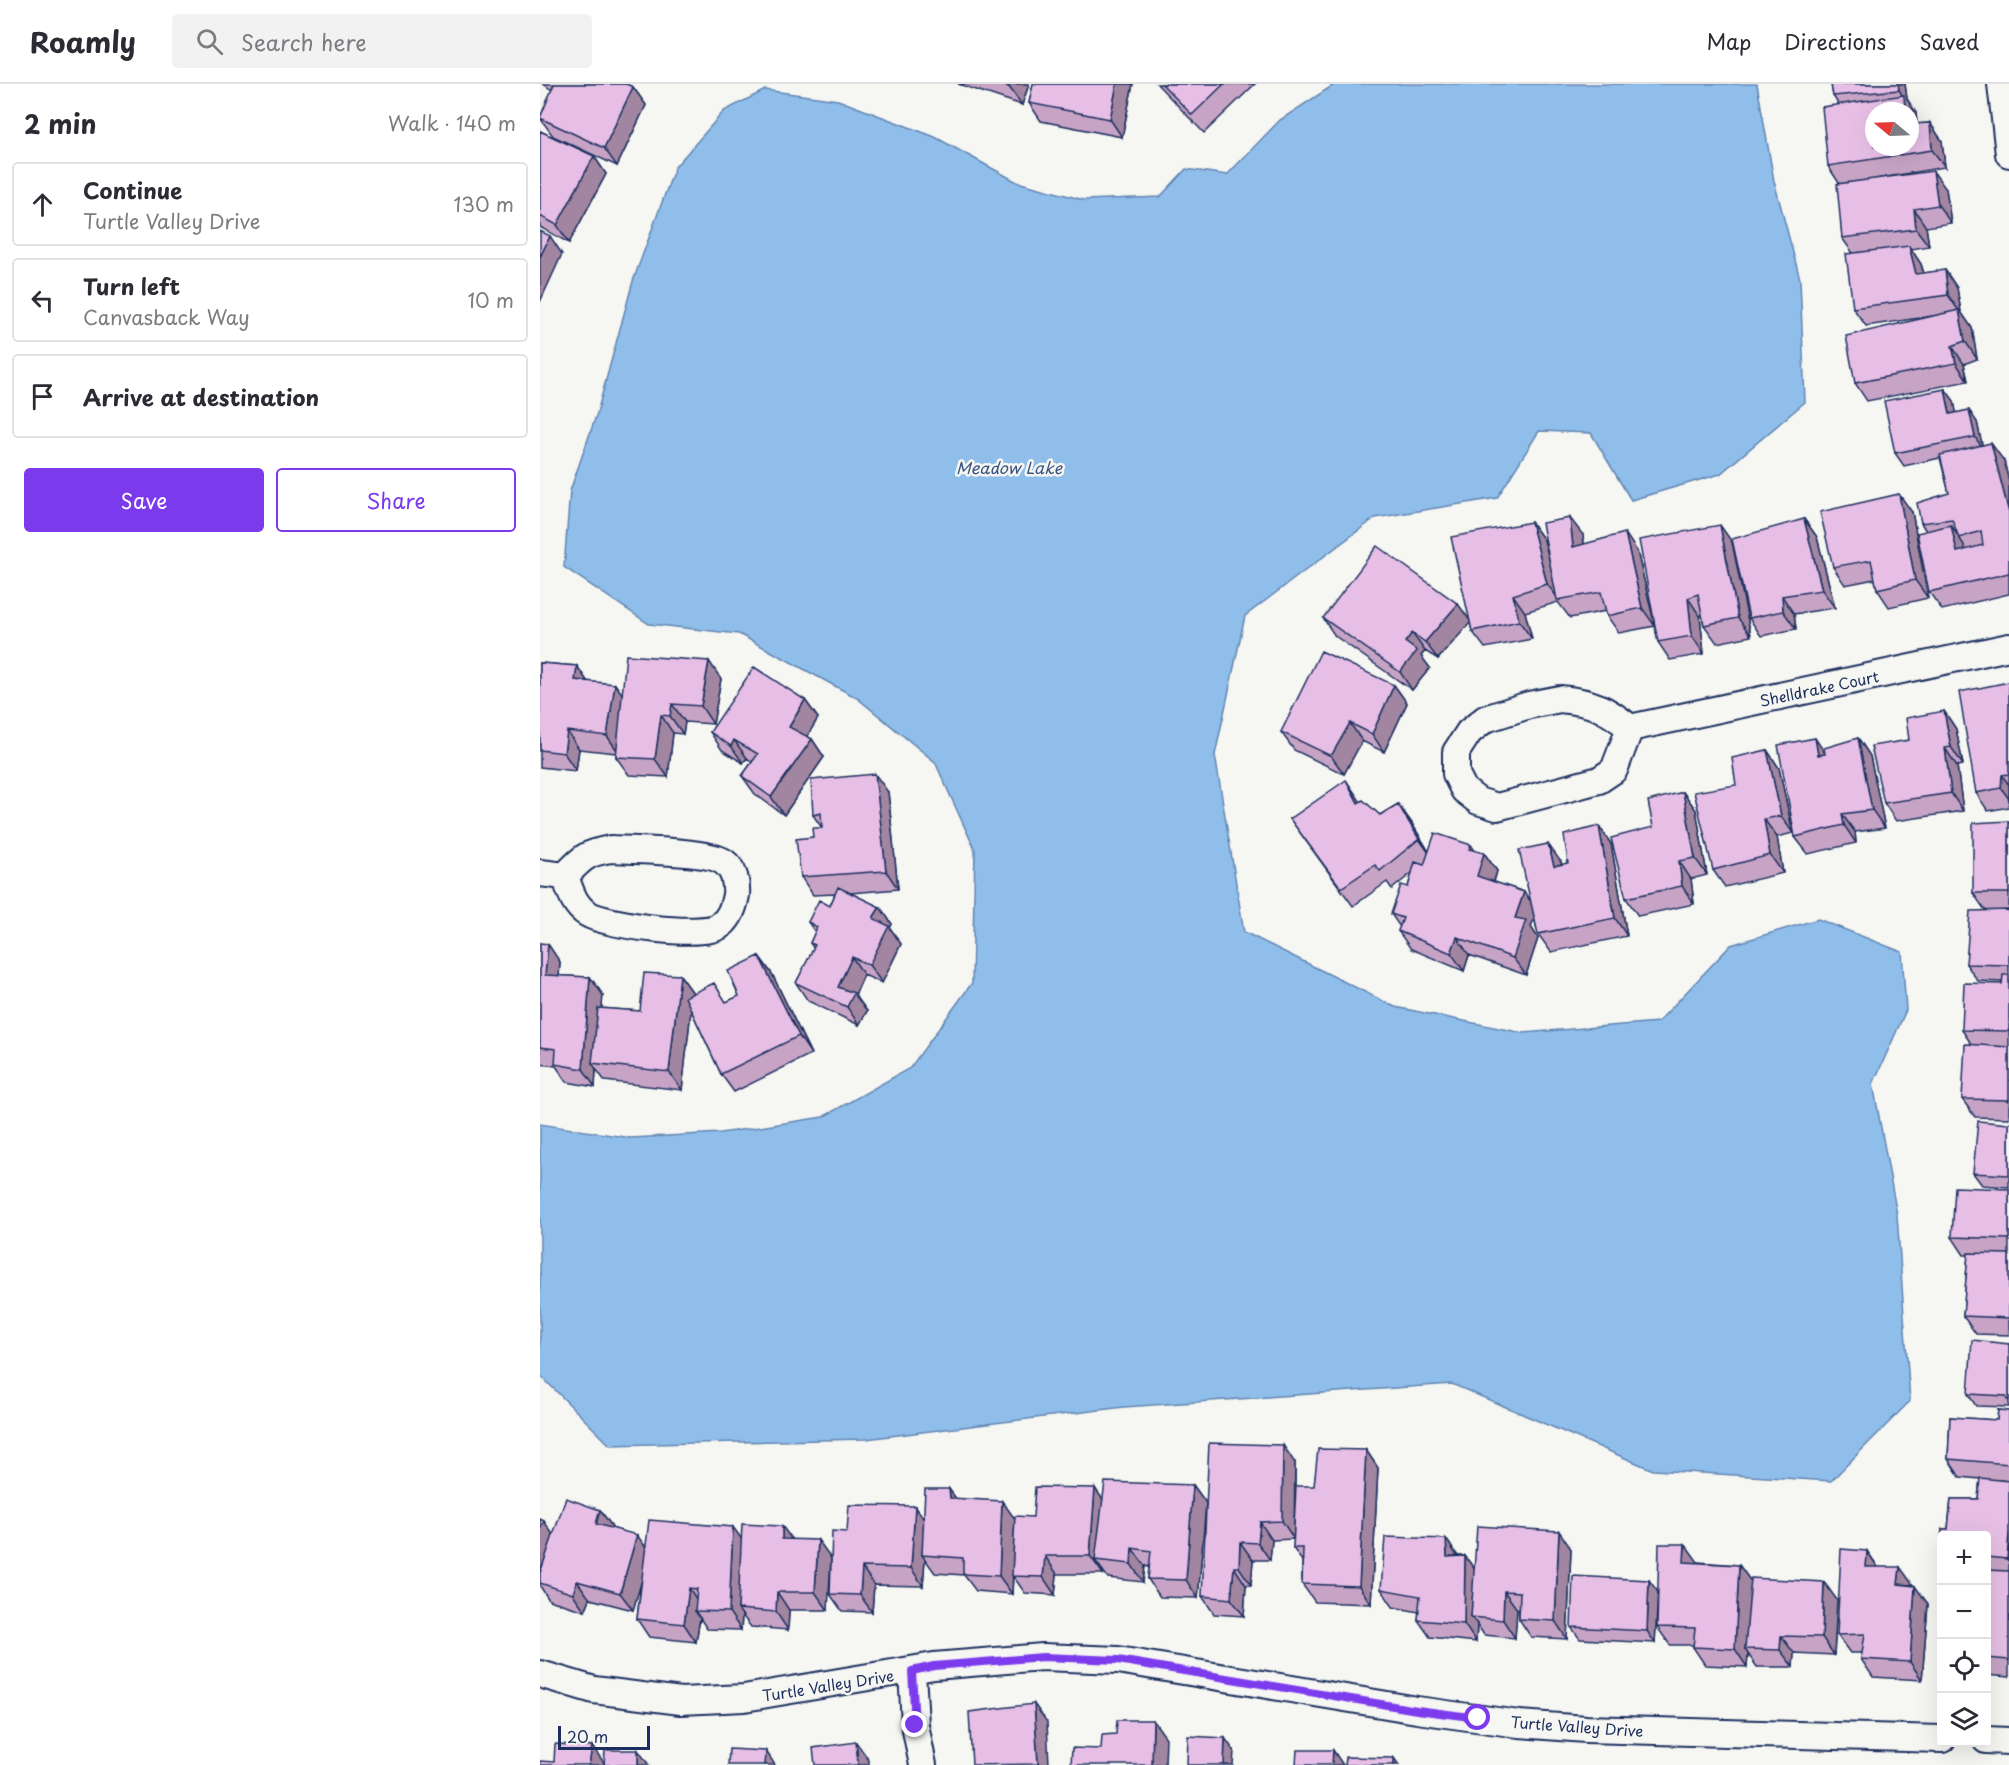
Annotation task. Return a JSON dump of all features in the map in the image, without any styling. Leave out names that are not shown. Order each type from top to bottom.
[{"type":"street","points":[[2001,84],[2009,154]]},
{"type":"street","name":"Shelldrake Court","points":[[1630,728],[2009,647]]},
{"type":"street","points":[[1560,699],[1578,701],[1609,711],[1630,728],[1614,770],[1599,780],[1497,807],[1478,801],[1464,790],[1456,774],[1456,752],[1469,732],[1485,719],[1529,705],[1560,699]]},
{"type":"street","points":[[610,849],[663,851],[714,857],[723,861],[732,870],[737,886],[729,916],[718,927],[699,932],[605,921],[588,914],[578,906],[571,894],[553,874],[591,852],[610,849]]},
{"type":"street","name":"Turtle Valley Drive","points":[[540,1674],[594,1690],[681,1701],[744,1698],[934,1666],[1043,1657],[1118,1660],[1417,1710],[1519,1724],[1586,1729],[1937,1739]]},
{"type":"street","points":[[912,1671],[915,1725],[923,1765]]},
{"type":"street","points":[[1991,1740],[2009,1741]]},
{"type":"water","name":"Meadow Lake","points":[[1335,84],[1757,84],[1774,181],[1800,279],[1805,402],[1720,474],[1631,500],[1591,433],[1539,431],[1497,498],[1375,518],[1245,616],[1215,755],[1244,932],[1395,1007],[1523,1033],[1658,1022],[1731,945],[1818,919],[1902,952],[1906,1010],[1873,1084],[1897,1215],[1910,1401],[1831,1481],[1653,1470],[1452,1384],[1124,1407],[866,1439],[610,1445],[540,1375],[540,1124],[631,1138],[721,1133],[823,1117],[910,1068],[972,983],[975,850],[935,762],[857,698],[739,634],[649,624],[564,567],[570,491],[597,413],[633,281],[675,167],[724,111],[765,90],[838,100],[935,137],[1017,182],[1084,200],[1160,197],[1186,169],[1227,175],[1280,120]]},
{"type":"building","points":[[554,84],[626,84],[633,87],[604,148],[540,118]]},
{"type":"building","points":[[1033,84],[1117,84],[1110,119],[1029,103]]},
{"type":"building","points":[[1162,84],[1224,84],[1192,115]]},
{"type":"building","points":[[1831,84],[1898,84],[1899,90],[1833,96]]},
{"type":"building","points":[[1904,95],[1904,102],[1865,102],[1865,156],[1893,156],[1828,166],[1822,107]]},
{"type":"building","points":[[1930,123],[1932,150],[1919,152],[1919,124]]},
{"type":"building","points":[[540,131],[594,156],[557,225],[540,216]]},
{"type":"building","points":[[1933,171],[1938,205],[1914,209],[1916,229],[1842,238],[1837,184]]},
{"type":"building","points":[[540,231],[550,236],[540,257]]},
{"type":"building","points":[[1909,246],[1916,274],[1945,270],[1948,295],[1853,308],[1846,254]]},
{"type":"building","points":[[1959,310],[1965,341],[1952,346],[1956,363],[1855,383],[1846,336]]},
{"type":"building","points":[[1945,389],[1950,414],[1969,410],[1975,437],[1895,453],[1884,401]]},
{"type":"building","points":[[1991,443],[2009,513],[2009,573],[1929,592],[1917,533],[1951,525],[1957,552],[1983,545],[1981,531],[1959,538],[1952,519],[1921,523],[1917,503],[1949,493],[1940,455]]},
{"type":"building","points":[[1899,494],[1915,580],[1877,589],[1871,560],[1833,567],[1820,512]]},
{"type":"building","points":[[1570,518],[1573,547],[1625,533],[1642,608],[1607,616],[1601,592],[1557,600],[1542,523]]},
{"type":"building","points":[[1804,519],[1822,590],[1782,596],[1783,611],[1749,618],[1732,539]]},
{"type":"building","points":[[1531,522],[1547,584],[1513,595],[1519,621],[1472,631],[1451,537]]},
{"type":"building","points":[[1720,525],[1738,618],[1704,625],[1698,594],[1688,598],[1692,636],[1658,642],[1639,540]]},
{"type":"building","points":[[1377,546],[1458,604],[1425,642],[1412,633],[1405,642],[1417,651],[1400,672],[1323,618]]},
{"type":"building","points":[[1321,651],[1394,685],[1372,734],[1350,723],[1331,756],[1281,732]]},
{"type":"building","points":[[626,655],[709,661],[701,706],[672,704],[670,716],[661,715],[655,759],[616,757]]},
{"type":"building","points":[[540,663],[577,666],[575,680],[615,684],[607,736],[567,731],[564,753],[540,750]]},
{"type":"building","points":[[754,667],[805,700],[789,727],[812,739],[771,797],[742,776],[758,754],[734,740],[731,746],[710,732]]},
{"type":"building","points":[[2009,682],[2009,774],[2002,775],[2001,788],[1976,793],[1959,692]]},
{"type":"building","points":[[1944,711],[1951,747],[1945,748],[1951,793],[1884,803],[1871,746],[1909,740],[1906,718]]},
{"type":"building","points":[[1815,738],[1818,755],[1825,754],[1824,748],[1858,738],[1872,810],[1842,814],[1844,825],[1795,837],[1778,745]]},
{"type":"building","points":[[1767,750],[1781,816],[1764,819],[1770,855],[1713,870],[1694,792],[1736,785],[1732,758]]},
{"type":"building","points":[[875,774],[886,871],[801,877],[796,839],[813,837],[812,828],[822,828],[821,813],[813,815],[811,780]]},
{"type":"building","points":[[1346,780],[1358,803],[1363,800],[1380,815],[1398,804],[1419,839],[1380,871],[1375,865],[1341,888],[1290,819]]},
{"type":"building","points":[[1683,792],[1695,858],[1679,861],[1682,886],[1626,898],[1611,838],[1653,827],[1648,801]]},
{"type":"building","points":[[2009,821],[2009,893],[1973,893],[1973,823]]},
{"type":"building","points":[[1599,826],[1615,918],[1538,934],[1519,850],[1548,844],[1554,866],[1568,863],[1564,835]]},
{"type":"building","points":[[1435,833],[1471,845],[1469,849],[1484,853],[1477,876],[1524,892],[1515,918],[1526,920],[1513,958],[1457,937],[1451,953],[1398,931],[1403,918],[1391,914],[1401,885],[1408,887],[1415,862],[1424,865]]},
{"type":"building","points":[[838,887],[880,907],[873,918],[889,926],[869,965],[852,957],[838,987],[854,993],[847,1007],[796,983],[815,945],[810,943],[817,927],[808,922],[819,900],[830,906]]},
{"type":"building","points":[[2009,910],[2009,965],[1966,964],[1970,911]]},
{"type":"building","points":[[540,943],[548,944],[545,975],[590,977],[583,1069],[555,1064],[556,1049],[540,1047]]},
{"type":"building","points":[[759,956],[799,1036],[721,1074],[685,997],[714,983],[726,1002],[739,996],[728,971]]},
{"type":"building","points":[[644,973],[680,975],[669,1072],[592,1063],[598,1008],[640,1011]]},
{"type":"building","points":[[2003,975],[2009,975],[2009,1031],[1962,1030],[1964,983],[2002,984]]},
{"type":"building","points":[[1965,1044],[2009,1047],[2009,1100],[1962,1099]]},
{"type":"building","points":[[1978,1121],[2009,1124],[2009,1175],[1973,1173]]},
{"type":"building","points":[[1955,1187],[2009,1189],[2009,1239],[1952,1237]]},
{"type":"building","points":[[1968,1253],[2009,1254],[2009,1318],[1963,1316]]},
{"type":"building","points":[[1972,1340],[2009,1344],[2009,1400],[2006,1396],[1968,1394]]},
{"type":"building","points":[[1998,1410],[2009,1411],[2009,1464],[1948,1459],[1950,1417],[1997,1420]]},
{"type":"building","points":[[1209,1443],[1283,1445],[1282,1521],[1260,1522],[1258,1543],[1240,1542],[1239,1567],[1234,1567],[1231,1599],[1202,1596]]},
{"type":"building","points":[[1318,1449],[1366,1450],[1359,1586],[1302,1584],[1303,1548],[1293,1548],[1296,1486],[1314,1486]]},
{"type":"building","points":[[1980,1478],[2009,1481],[2007,1559],[1991,1557],[1991,1531],[1942,1531],[1942,1529],[1948,1529],[1951,1499],[1978,1499]]},
{"type":"building","points":[[1105,1482],[1193,1485],[1186,1580],[1148,1579],[1151,1551],[1132,1548],[1131,1564],[1095,1560]]},
{"type":"building","points":[[1035,1487],[1095,1488],[1090,1556],[1045,1556],[1043,1577],[1012,1576],[1015,1516],[1033,1517]]},
{"type":"building","points":[[925,1489],[949,1489],[950,1498],[1002,1501],[999,1576],[963,1574],[963,1558],[922,1555]]},
{"type":"building","points":[[566,1498],[600,1510],[596,1524],[637,1535],[620,1593],[577,1581],[573,1594],[540,1583],[540,1573]]},
{"type":"building","points":[[849,1505],[915,1506],[911,1568],[862,1567],[860,1595],[830,1594],[832,1531],[847,1532]]},
{"type":"building","points":[[649,1520],[733,1527],[729,1612],[695,1611],[697,1589],[689,1588],[684,1624],[637,1619]]},
{"type":"building","points":[[742,1524],[782,1526],[782,1539],[818,1540],[815,1592],[777,1592],[776,1612],[738,1609]]},
{"type":"building","points":[[1477,1526],[1559,1531],[1555,1621],[1519,1619],[1520,1592],[1504,1591],[1503,1620],[1471,1617]]},
{"type":"building","points":[[1385,1537],[1446,1539],[1447,1557],[1465,1556],[1464,1624],[1418,1620],[1420,1596],[1381,1589]]},
{"type":"building","points":[[1659,1544],[1685,1544],[1684,1562],[1739,1565],[1735,1649],[1693,1647],[1695,1628],[1657,1627]]},
{"type":"building","points":[[1841,1549],[1867,1551],[1866,1567],[1900,1567],[1898,1584],[1915,1586],[1910,1662],[1861,1659],[1865,1634],[1837,1635]]},
{"type":"building","points":[[1991,1570],[2009,1571],[2009,1660],[1991,1658]]},
{"type":"building","points":[[1573,1576],[1649,1580],[1647,1631],[1571,1627]]},
{"type":"building","points":[[1751,1578],[1824,1582],[1822,1637],[1781,1636],[1780,1650],[1745,1649]]},
{"type":"building","points":[[1034,1704],[1038,1764],[972,1765],[969,1712]]},
{"type":"building","points":[[1117,1720],[1153,1720],[1152,1765],[1071,1765],[1072,1748],[1101,1749],[1102,1735],[1116,1734]]},
{"type":"building","points":[[1188,1736],[1225,1738],[1224,1765],[1187,1765]]},
{"type":"building","points":[[856,1742],[858,1765],[815,1765],[813,1748]]},
{"type":"building","points":[[555,1744],[592,1746],[589,1765],[540,1765],[540,1761],[554,1762]]},
{"type":"building","points":[[729,1749],[766,1751],[765,1765],[728,1765]]},
{"type":"building","points":[[605,1750],[638,1750],[638,1765],[604,1765]]},
{"type":"building","points":[[1297,1750],[1333,1750],[1332,1765],[1296,1765]]},
{"type":"building","points":[[1346,1757],[1394,1758],[1394,1765],[1345,1765]]},
{"type":"route","points":[[915,1725],[912,1671],[934,1666],[1043,1657],[1118,1660],[1417,1710],[1478,1718]]}]
